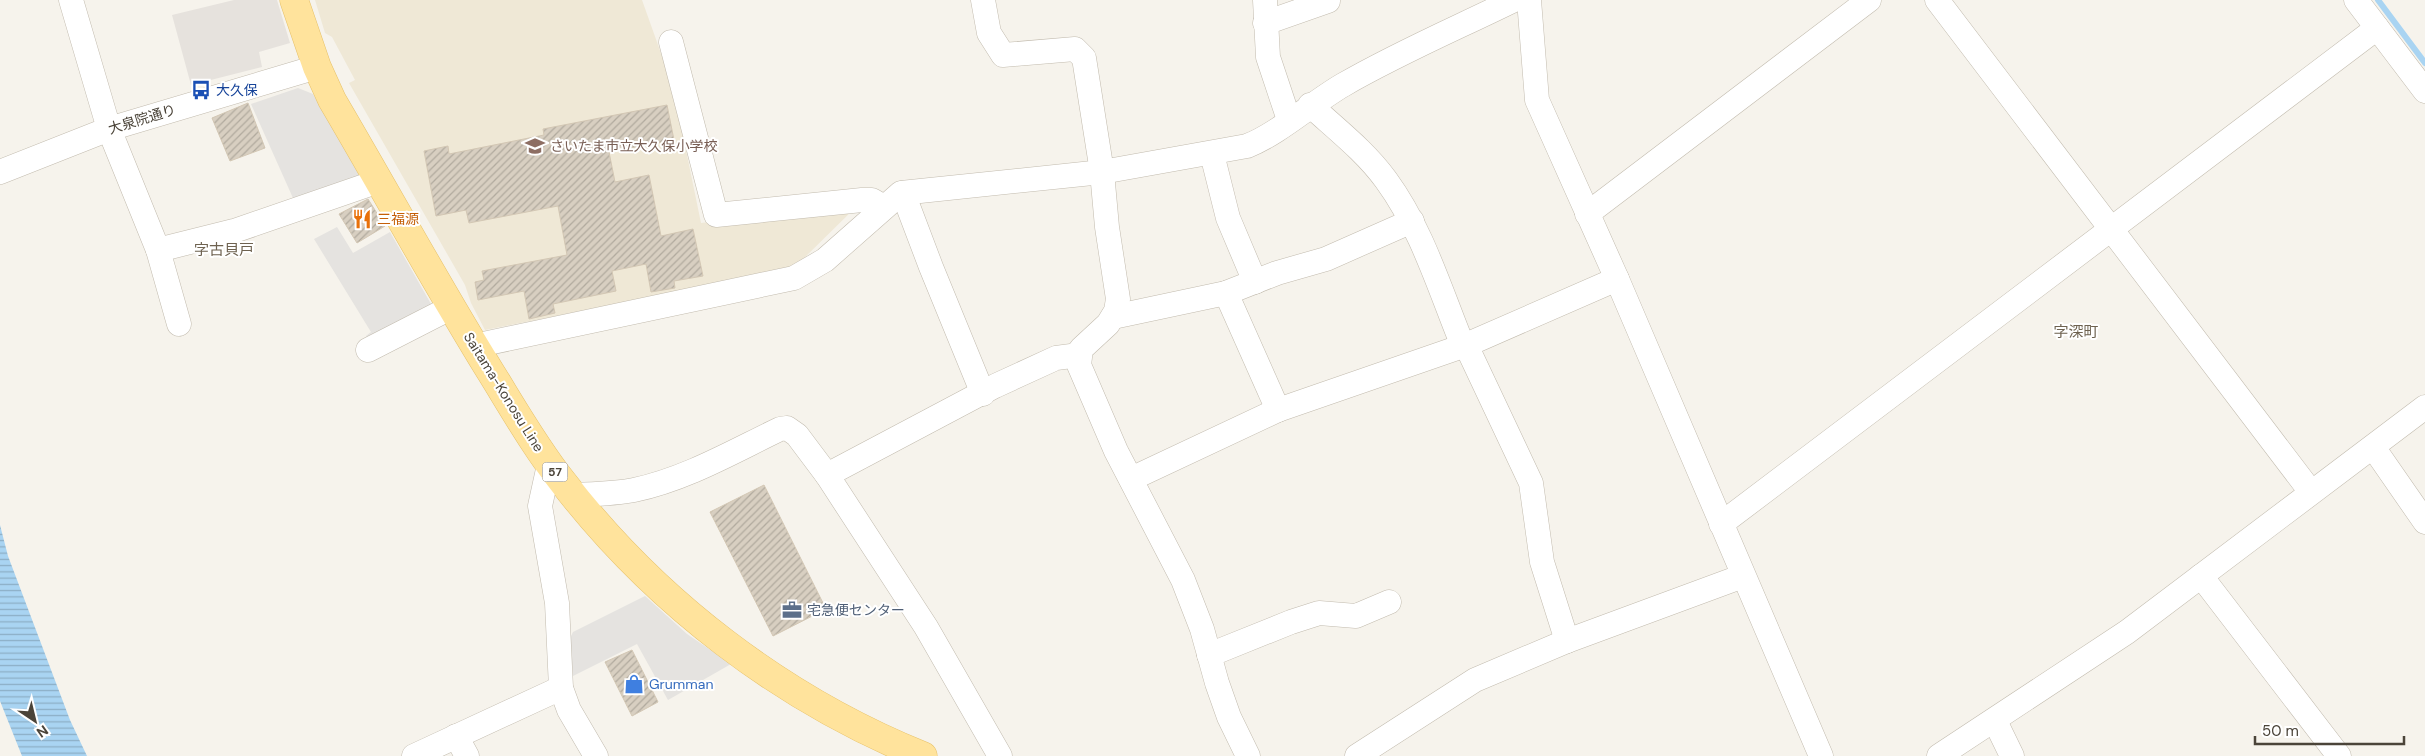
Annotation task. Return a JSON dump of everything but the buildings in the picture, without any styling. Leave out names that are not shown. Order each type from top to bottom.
[{"type":"main road","name":"Saitama-Konosu Line","points":[[294,0],[317,67],[379,182],[474,346],[549,465],[572,495],[649,578],[691,616],[733,649],[814,703],[867,731],[923,756]]},
{"type":"street","points":[[71,0],[109,129],[158,250],[178,324]]},
{"type":"street","points":[[983,0],[989,33],[1002,56],[1075,49],[1084,58],[1102,172],[1108,240],[1118,292],[1118,306],[1105,328],[1084,345],[1080,355],[1080,369],[1109,436],[1183,580],[1202,629],[1229,717],[1248,756]]},
{"type":"street","points":[[474,346],[794,278],[825,260],[884,207],[903,193],[1102,172],[1212,154],[1254,144],[1310,105],[1362,74],[1514,0]]},
{"type":"street","points":[[1529,0],[1536,100],[1617,279],[1720,524],[1821,756]]},
{"type":"street","points":[[1587,214],[1870,0]]},
{"type":"street","points":[[1936,0],[2311,492]]},
{"type":"street","points":[[2356,0],[2425,92]]},
{"type":"street","points":[[1290,120],[1268,57],[1265,11],[1328,1]]},
{"type":"street","points":[[1720,524],[2377,28]]},
{"type":"street","points":[[672,42],[716,215],[862,200],[872,200],[884,207]]},
{"type":"street","name":"大泉院通り","points":[[0,172],[109,129],[317,67]]},
{"type":"street","points":[[1310,105],[1362,152],[1379,171],[1412,221],[1464,345],[1531,483],[1542,562],[1567,641]]},
{"type":"street","points":[[1212,154],[1228,218],[1255,282]]},
{"type":"street","points":[[158,250],[234,231],[379,182]]},
{"type":"street","points":[[903,193],[938,286],[983,394]]},
{"type":"street","points":[[1113,317],[1226,293],[1326,259],[1412,221]]},
{"type":"street","points":[[1131,480],[1278,410],[1464,345],[1617,279]]},
{"type":"street","points":[[1226,293],[1278,410]]},
{"type":"street","points":[[368,350],[452,307]]},
{"type":"street","points":[[827,475],[1056,358],[1080,355]]},
{"type":"street","points":[[1939,756],[2096,654],[2425,407]]},
{"type":"street","points":[[572,495],[620,492],[660,483],[688,473],[780,429],[787,428],[797,435],[827,475],[926,627],[1000,756]]},
{"type":"street","points":[[2373,446],[2425,522]]},
{"type":"street","points":[[549,465],[540,506],[557,604],[560,688],[569,710],[596,756]]},
{"type":"street","points":[[1357,756],[1475,680],[1567,641],[1743,576]]},
{"type":"street","points":[[2201,576],[2339,756]]},
{"type":"street","points":[[1209,655],[1291,622],[1319,613],[1356,616],[1389,602]]},
{"type":"street","points":[[414,756],[461,746],[560,688]]},
{"type":"street","points":[[1994,721],[2012,756]]},
{"type":"shaded area","points":[[234,0],[277,0],[290,43],[259,52],[262,67],[191,85],[172,15]]},
{"type":"shaded area","name":"さいたま市立大久保小学校","points":[[315,0],[642,0],[673,87],[701,223],[859,204],[793,269],[485,330],[471,303],[465,285],[349,83],[355,80],[332,37],[325,33]]},
{"type":"shaded area","points":[[298,88],[313,94],[364,182],[297,207],[251,104]]},
{"type":"shaded area","points":[[337,227],[353,253],[390,232],[435,311],[371,344],[366,336],[371,332],[314,239]]},
{"type":"shaded area","points":[[645,596],[687,634],[731,664],[668,700],[637,644],[573,676],[570,638],[573,632]]},
{"type":"water","points":[[0,525],[8,556],[70,720],[87,756],[22,756],[0,701]]},
{"type":"waterway","points":[[2378,0],[2425,63]]},
{"type":"place","name":"大久保","points":[[201,90]]},
{"type":"place","name":"さいたま市立大久保小学校","points":[[535,146]]},
{"type":"place","name":"三福源","points":[[362,219]]},
{"type":"place","name":"宅急便センター","points":[[792,610]]},
{"type":"place","name":"Grumman","points":[[634,684]]},
{"type":"district","name":"字古貝戸","points":[[224,250]]},
{"type":"district","name":"字深町","points":[[2076,332]]}]
